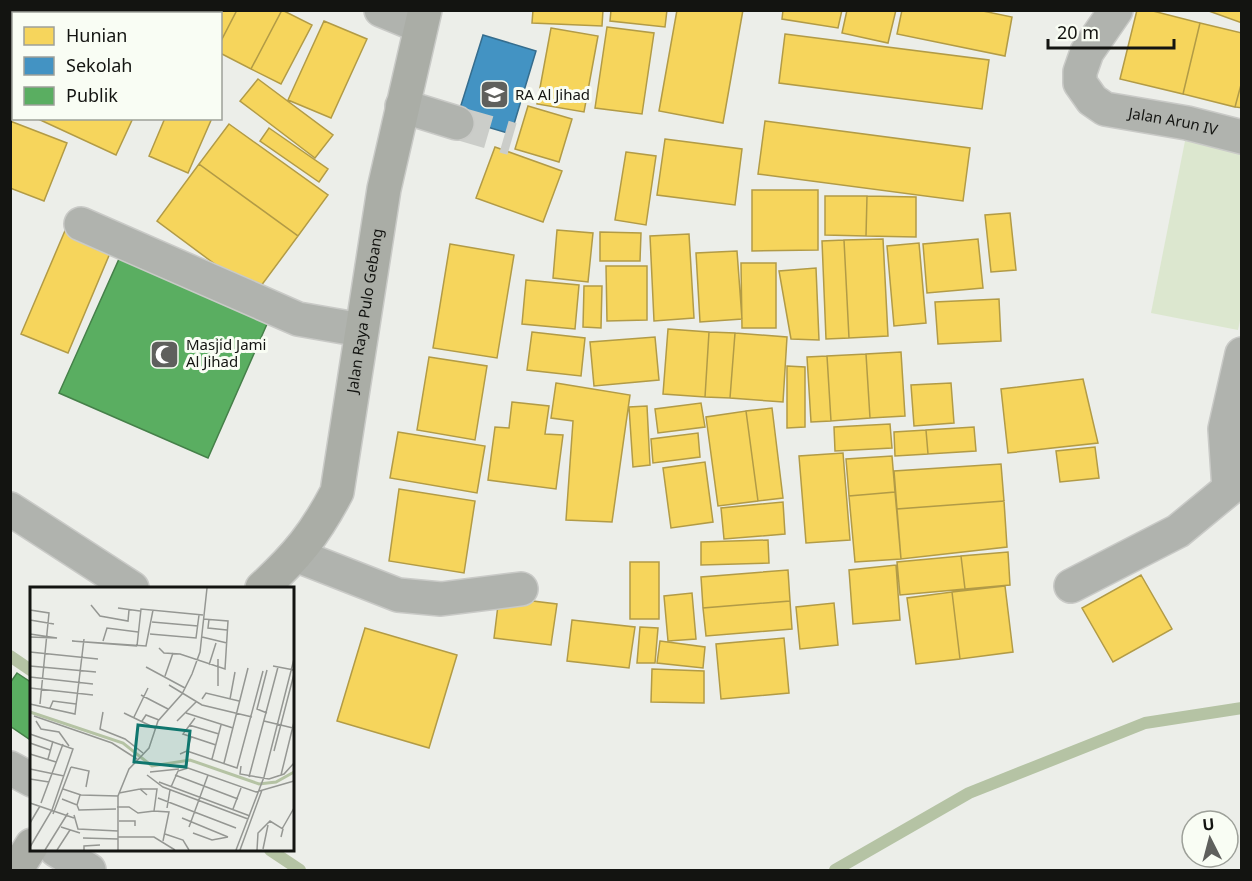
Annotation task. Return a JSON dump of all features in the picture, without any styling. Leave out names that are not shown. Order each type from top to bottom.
[{"type":"main road","name":"Jalan Raya Pulo Gebang","points":[[263,587],[298,556],[320,525],[337,492],[384,189],[422,18]]},
{"type":"main road","points":[[16,870],[30,848]]},
{"type":"street","points":[[381,10],[422,18]]},
{"type":"street","name":"Jalan Arun IV","points":[[1116,10],[1087,52],[1080,72],[1080,83],[1092,100],[1105,109],[1186,123],[1242,137]]},
{"type":"street","points":[[402,106],[457,123]]},
{"type":"street","points":[[81,224],[298,319],[361,330]]},
{"type":"street","points":[[1071,585],[1178,531],[1235,495],[1225,429],[1242,354]]},
{"type":"street","points":[[10,509],[130,587]]},
{"type":"street","points":[[298,556],[398,595],[441,598],[521,589]]},
{"type":"street","points":[[10,768],[30,779]]},
{"type":"street","points":[[60,851],[89,870]]},
{"type":"green space","points":[[1185,141],[1241,152],[1242,311],[1238,330],[1151,313]]},
{"type":"building: Hunian","points":[[10,10],[20,10],[20,12],[12,12],[12,28],[10,27]]},
{"type":"building: Hunian","points":[[51,10],[104,10],[104,12],[50,12]]},
{"type":"building: Hunian","points":[[104,10],[150,10],[150,12],[104,12]]},
{"type":"building: Hunian","points":[[162,10],[200,10],[199,12],[162,12]]},
{"type":"building: Hunian","points":[[208,10],[237,10],[222,39],[222,12],[207,12]]},
{"type":"building: Hunian","points":[[237,10],[282,10],[251,69],[222,54],[222,39]]},
{"type":"building: Hunian","points":[[282,10],[312,25],[281,84],[251,69]]},
{"type":"building: Hunian","points":[[533,10],[603,10],[602,26],[532,23]]},
{"type":"building: Hunian","points":[[611,10],[667,10],[665,27],[610,21]]},
{"type":"building: Hunian","points":[[677,10],[743,10],[723,123],[659,111]]},
{"type":"building: Hunian","points":[[783,10],[842,10],[838,28],[782,19]]},
{"type":"building: Hunian","points":[[847,10],[896,10],[888,43],[842,33]]},
{"type":"building: Hunian","points":[[902,10],[978,10],[1012,17],[1005,56],[897,34]]},
{"type":"building: Hunian","points":[[1137,10],[1149,10],[1200,23],[1183,94],[1120,79]]},
{"type":"building: Hunian","points":[[1206,10],[1242,10],[1242,23]]},
{"type":"building: Hunian","points":[[324,21],[367,39],[331,118],[288,100]]},
{"type":"building: Hunian","points":[[1200,23],[1242,33],[1242,81],[1235,107],[1183,94]]},
{"type":"building: Hunian","points":[[607,27],[654,33],[642,114],[595,108]]},
{"type":"building: Hunian","points":[[551,28],[598,36],[584,112],[537,104]]},
{"type":"building: Hunian","points":[[785,34],[989,60],[982,109],[779,83]]},
{"type":"building: Hunian","points":[[12,50],[12,108],[10,107],[10,53]]},
{"type":"building: Hunian","points":[[258,79],[333,135],[315,158],[240,101]]},
{"type":"building: Hunian","points":[[1242,81],[1242,108],[1235,107]]},
{"type":"building: Hunian","points":[[528,106],[572,119],[559,162],[515,149]]},
{"type":"building: Hunian","points":[[40,120],[132,120],[116,155]]},
{"type":"building: Hunian","points":[[164,120],[211,120],[188,173],[149,156]]},
{"type":"building: Hunian","points":[[10,121],[67,143],[44,201],[10,188]]},
{"type":"building: Hunian","points":[[765,121],[970,148],[963,201],[758,174]]},
{"type":"building: Hunian","points":[[229,124],[328,195],[298,236],[199,164]]},
{"type":"building: Hunian","points":[[269,128],[328,169],[319,182],[260,141]]},
{"type":"building: Hunian","points":[[665,139],[742,149],[735,205],[657,195]]},
{"type":"building: Hunian","points":[[495,147],[562,171],[543,222],[476,198]]},
{"type":"building: Hunian","points":[[626,152],[656,156],[646,225],[615,220]]},
{"type":"building: Hunian","points":[[199,164],[298,236],[255,294],[157,221]]},
{"type":"building: Hunian","points":[[752,190],[818,190],[818,250],[752,251]]},
{"type":"building: Hunian","points":[[825,196],[867,196],[866,236],[825,235]]},
{"type":"building: Hunian","points":[[867,196],[916,197],[916,237],[866,236]]},
{"type":"building: Hunian","points":[[1010,213],[1016,270],[991,272],[985,215]]},
{"type":"building: Hunian","points":[[67,226],[113,246],[68,353],[21,334]]},
{"type":"building: Hunian","points":[[557,230],[593,233],[588,282],[553,278]]},
{"type":"building: Hunian","points":[[600,232],[641,233],[640,261],[600,261]]},
{"type":"building: Hunian","points":[[689,234],[694,318],[654,321],[650,236]]},
{"type":"building: Hunian","points":[[883,239],[888,336],[849,338],[844,240]]},
{"type":"building: Hunian","points":[[978,239],[983,288],[927,293],[923,244]]},
{"type":"building: Hunian","points":[[844,240],[849,338],[826,339],[822,241]]},
{"type":"building: Hunian","points":[[919,243],[926,323],[894,326],[887,246]]},
{"type":"building: Hunian","points":[[450,244],[514,255],[497,358],[433,348]]},
{"type":"building: Hunian","points":[[737,251],[742,319],[700,322],[696,253]]},
{"type":"building: Hunian","points":[[741,263],[776,263],[776,328],[742,328]]},
{"type":"building: Hunian","points":[[606,266],[647,266],[647,320],[607,321]]},
{"type":"building: Hunian","points":[[816,268],[819,340],[791,339],[779,271]]},
{"type":"building: Hunian","points":[[526,280],[579,285],[575,329],[522,324]]},
{"type":"building: Hunian","points":[[584,286],[602,286],[601,328],[583,327]]},
{"type":"building: Hunian","points":[[999,299],[1001,341],[938,344],[935,302]]},
{"type":"building: Hunian","points":[[668,329],[709,332],[705,397],[663,394]]},
{"type":"building: Hunian","points":[[532,332],[585,338],[581,376],[527,370]]},
{"type":"building: Hunian","points":[[709,332],[735,333],[730,398],[705,397]]},
{"type":"building: Hunian","points":[[735,333],[787,337],[783,402],[730,398]]},
{"type":"building: Hunian","points":[[655,337],[659,380],[594,386],[590,342]]},
{"type":"building: Hunian","points":[[901,352],[905,416],[870,418],[866,354]]},
{"type":"building: Hunian","points":[[866,354],[870,418],[831,421],[827,356]]},
{"type":"building: Hunian","points":[[827,356],[831,421],[811,422],[807,357]]},
{"type":"building: Hunian","points":[[429,357],[487,366],[475,440],[417,430]]},
{"type":"building: Hunian","points":[[787,366],[805,367],[805,427],[787,428]]},
{"type":"building: Hunian","points":[[1083,379],[1098,443],[1008,453],[1001,389]]},
{"type":"building: Hunian","points":[[556,383],[630,395],[612,522],[566,520],[573,421],[551,418]]},
{"type":"building: Hunian","points":[[951,383],[954,423],[914,426],[911,385]]},
{"type":"building: Hunian","points":[[512,402],[549,406],[545,434],[563,435],[556,489],[488,480],[495,427],[509,428]]},
{"type":"building: Hunian","points":[[701,403],[705,427],[658,433],[655,409]]},
{"type":"building: Hunian","points":[[647,406],[650,465],[633,467],[629,407]]},
{"type":"building: Hunian","points":[[772,408],[783,498],[758,501],[746,411]]},
{"type":"building: Hunian","points":[[746,411],[758,501],[718,506],[706,417]]},
{"type":"building: Hunian","points":[[890,424],[892,448],[835,451],[834,427]]},
{"type":"building: Hunian","points":[[974,427],[976,451],[928,454],[926,430]]},
{"type":"building: Hunian","points":[[926,430],[928,454],[895,456],[894,432]]},
{"type":"building: Hunian","points":[[398,432],[485,446],[477,493],[390,478]]},
{"type":"building: Hunian","points":[[698,433],[700,457],[653,463],[651,439]]},
{"type":"building: Hunian","points":[[1095,447],[1099,478],[1060,482],[1056,451]]},
{"type":"building: Hunian","points":[[843,453],[850,540],[806,543],[799,456]]},
{"type":"building: Hunian","points":[[892,456],[895,492],[849,496],[846,459]]},
{"type":"building: Hunian","points":[[705,462],[713,522],[671,528],[663,468]]},
{"type":"building: Hunian","points":[[1001,464],[1004,501],[897,509],[894,471]]},
{"type":"building: Hunian","points":[[399,489],[475,501],[464,573],[389,561]]},
{"type":"building: Hunian","points":[[895,492],[901,559],[855,562],[849,496]]},
{"type":"building: Hunian","points":[[1004,501],[1007,547],[901,559],[897,509]]},
{"type":"building: Hunian","points":[[783,502],[785,534],[724,539],[721,508]]},
{"type":"building: Hunian","points":[[768,540],[769,563],[701,565],[701,542]]},
{"type":"building: Hunian","points":[[1008,552],[1010,585],[965,589],[961,556]]},
{"type":"building: Hunian","points":[[961,556],[965,589],[900,595],[897,562]]},
{"type":"building: Hunian","points":[[630,562],[659,562],[659,619],[630,619]]},
{"type":"building: Hunian","points":[[896,565],[900,620],[853,624],[849,570]]},
{"type":"building: Hunian","points":[[788,570],[790,601],[703,608],[701,577]]},
{"type":"building: Hunian","points":[[1141,575],[1172,629],[1113,662],[1082,608]]},
{"type":"building: Hunian","points":[[1005,586],[1013,652],[960,659],[952,592]]},
{"type":"building: Hunian","points":[[952,592],[960,659],[916,664],[907,598]]},
{"type":"building: Hunian","points":[[692,593],[696,639],[668,641],[664,596]]},
{"type":"building: Hunian","points":[[499,597],[557,604],[551,645],[494,638]]},
{"type":"building: Hunian","points":[[790,601],[792,629],[706,636],[703,608]]},
{"type":"building: Hunian","points":[[834,603],[838,645],[800,649],[796,607]]},
{"type":"building: Hunian","points":[[572,620],[635,627],[629,668],[567,661]]},
{"type":"building: Hunian","points":[[640,627],[658,628],[655,663],[637,663]]},
{"type":"building: Hunian","points":[[365,628],[457,655],[429,748],[337,721]]},
{"type":"building: Hunian","points":[[784,638],[789,693],[721,699],[716,644]]},
{"type":"building: Hunian","points":[[660,641],[705,647],[703,668],[657,663]]},
{"type":"building: Hunian","points":[[652,669],[704,671],[704,703],[651,702]]},
{"type":"building: Sekolah","name":"RA Al Jihad","points":[[483,35],[536,51],[511,134],[457,118]]},
{"type":"building: Publik","name":"Masjid Jami Al Jihad","points":[[123,250],[271,315],[208,458],[59,393]]},
{"type":"building: Publik","points":[[17,673],[30,682],[30,740],[10,726],[10,683]]},
{"type":"waterway","points":[[10,656],[30,670]]},
{"type":"waterway","points":[[835,870],[969,793],[1145,723],[1242,708]]},
{"type":"waterway","points":[[272,851],[300,870]]},
{"type":"tunnel","points":[[457,123],[512,139]]},
{"type":"place","name":"RA Al Jihad","points":[[494,95]]},
{"type":"place","name":"Masjid Jami Al Jihad","points":[[165,354]]}]
